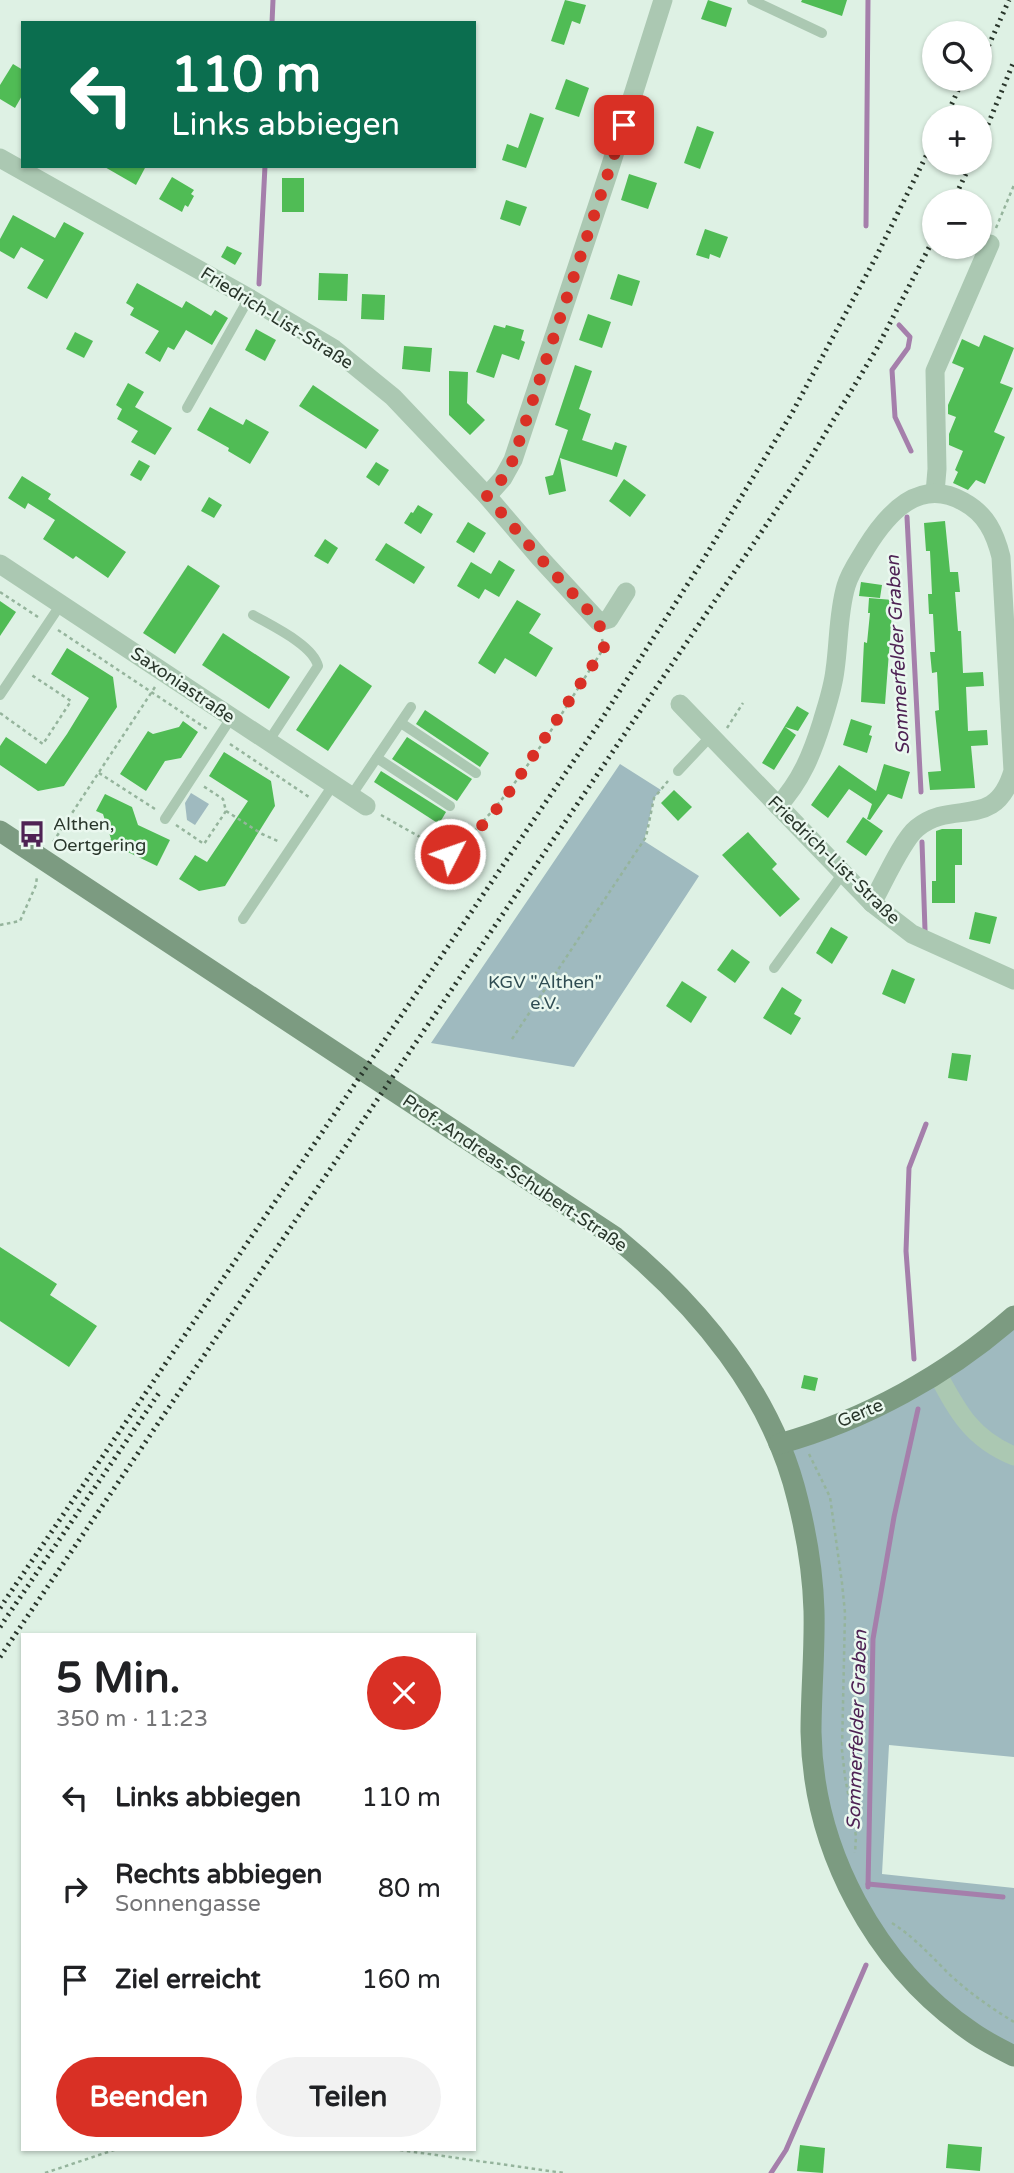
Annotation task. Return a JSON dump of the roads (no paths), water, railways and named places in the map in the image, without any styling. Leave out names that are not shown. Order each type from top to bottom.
[{"type":"main road","name":"Prof.-Andreas-Schubert-Straße","points":[[0,831],[615,1237],[645,1262],[713,1333],[750,1385],[779,1444],[798,1499],[809,1554],[814,1608],[811,1733],[815,1779],[825,1829],[842,1875],[863,1915],[908,1977],[929,1998],[973,2033],[1014,2056]]},
{"type":"main road","name":"Gerte","points":[[779,1444],[890,1401],[938,1374],[988,1339],[1014,1316]]},
{"type":"street","points":[[487,496],[503,478],[513,460],[663,0]]},
{"type":"street","name":"Friedrich-List-Straße","points":[[0,158],[334,349],[393,397],[487,496],[599,622],[609,618],[626,592]]},
{"type":"street","points":[[935,493],[935,371],[983,259]]},
{"type":"street","points":[[778,806],[800,779],[819,733],[835,673],[843,598],[851,575],[887,517],[908,501],[935,493],[963,501],[982,515],[995,534],[1001,557],[1013,771],[1004,793],[996,803],[976,811],[928,820],[915,829],[872,903]]},
{"type":"street","name":"Saxoniastraße","points":[[0,564],[359,801]]},
{"type":"street","name":"Friedrich-List-Straße","points":[[680,704],[872,903],[912,934],[1014,980]]},
{"type":"street","points":[[938,1374],[957,1410],[973,1431],[996,1448],[1014,1455]]},
{"type":"lane","points":[[752,0],[822,33]]},
{"type":"lane","points":[[187,408],[249,298]]},
{"type":"lane","points":[[0,695],[61,604]]},
{"type":"lane","points":[[253,615],[307,648],[318,666],[268,742]]},
{"type":"lane","points":[[359,801],[377,758],[411,707]]},
{"type":"lane","points":[[166,818],[231,718]]},
{"type":"lane","points":[[401,723],[476,773]]},
{"type":"lane","points":[[678,771],[714,739]]},
{"type":"lane","points":[[377,758],[450,806]]},
{"type":"lane","points":[[243,919],[333,785]]},
{"type":"lane","points":[[775,968],[843,873]]},
{"type":"waterway","points":[[272,21],[273,0]]},
{"type":"waterway","name":"Sommerfelder Graben","points":[[866,226],[868,0]]},
{"type":"waterway","points":[[259,284],[265,168]]},
{"type":"waterway","name":"Sommerfelder Graben","points":[[899,325],[910,337],[908,348],[892,370],[895,417],[911,451]]},
{"type":"waterway","name":"Sommerfelder Graben","points":[[907,517],[921,792]]},
{"type":"waterway","name":"Sommerfelder Graben","points":[[922,842],[925,930]]},
{"type":"waterway","name":"Sommerfelder Graben","points":[[914,1359],[906,1251],[909,1168],[926,1124]]},
{"type":"waterway","name":"Sommerfelder Graben","points":[[868,1887],[873,1639],[894,1517],[918,1409]]},
{"type":"waterway","points":[[868,1884],[1003,1897]]},
{"type":"waterway","name":"Sommerfelder Graben","points":[[771,2173],[786,2150],[866,1965]]},
{"type":"railway","points":[[992,38],[1009,0]]},
{"type":"railway","points":[[992,115],[1014,61]]},
{"type":"railway","points":[[951,105],[958,91]]},
{"type":"railway","points":[[0,1608],[598,725],[792,413],[876,257],[922,164]]},
{"type":"railway","points":[[959,189],[965,175]]},
{"type":"railway","points":[[0,1657],[800,475],[876,350],[923,259]]},
{"type":"railway","points":[[0,1627],[159,1393]]},
{"type":"place","name":"Althen, Oertgering","points":[[32,834]]},
{"type":"park label","name":"KGV \"Althen\" e.V.","points":[[545,992]]}]
